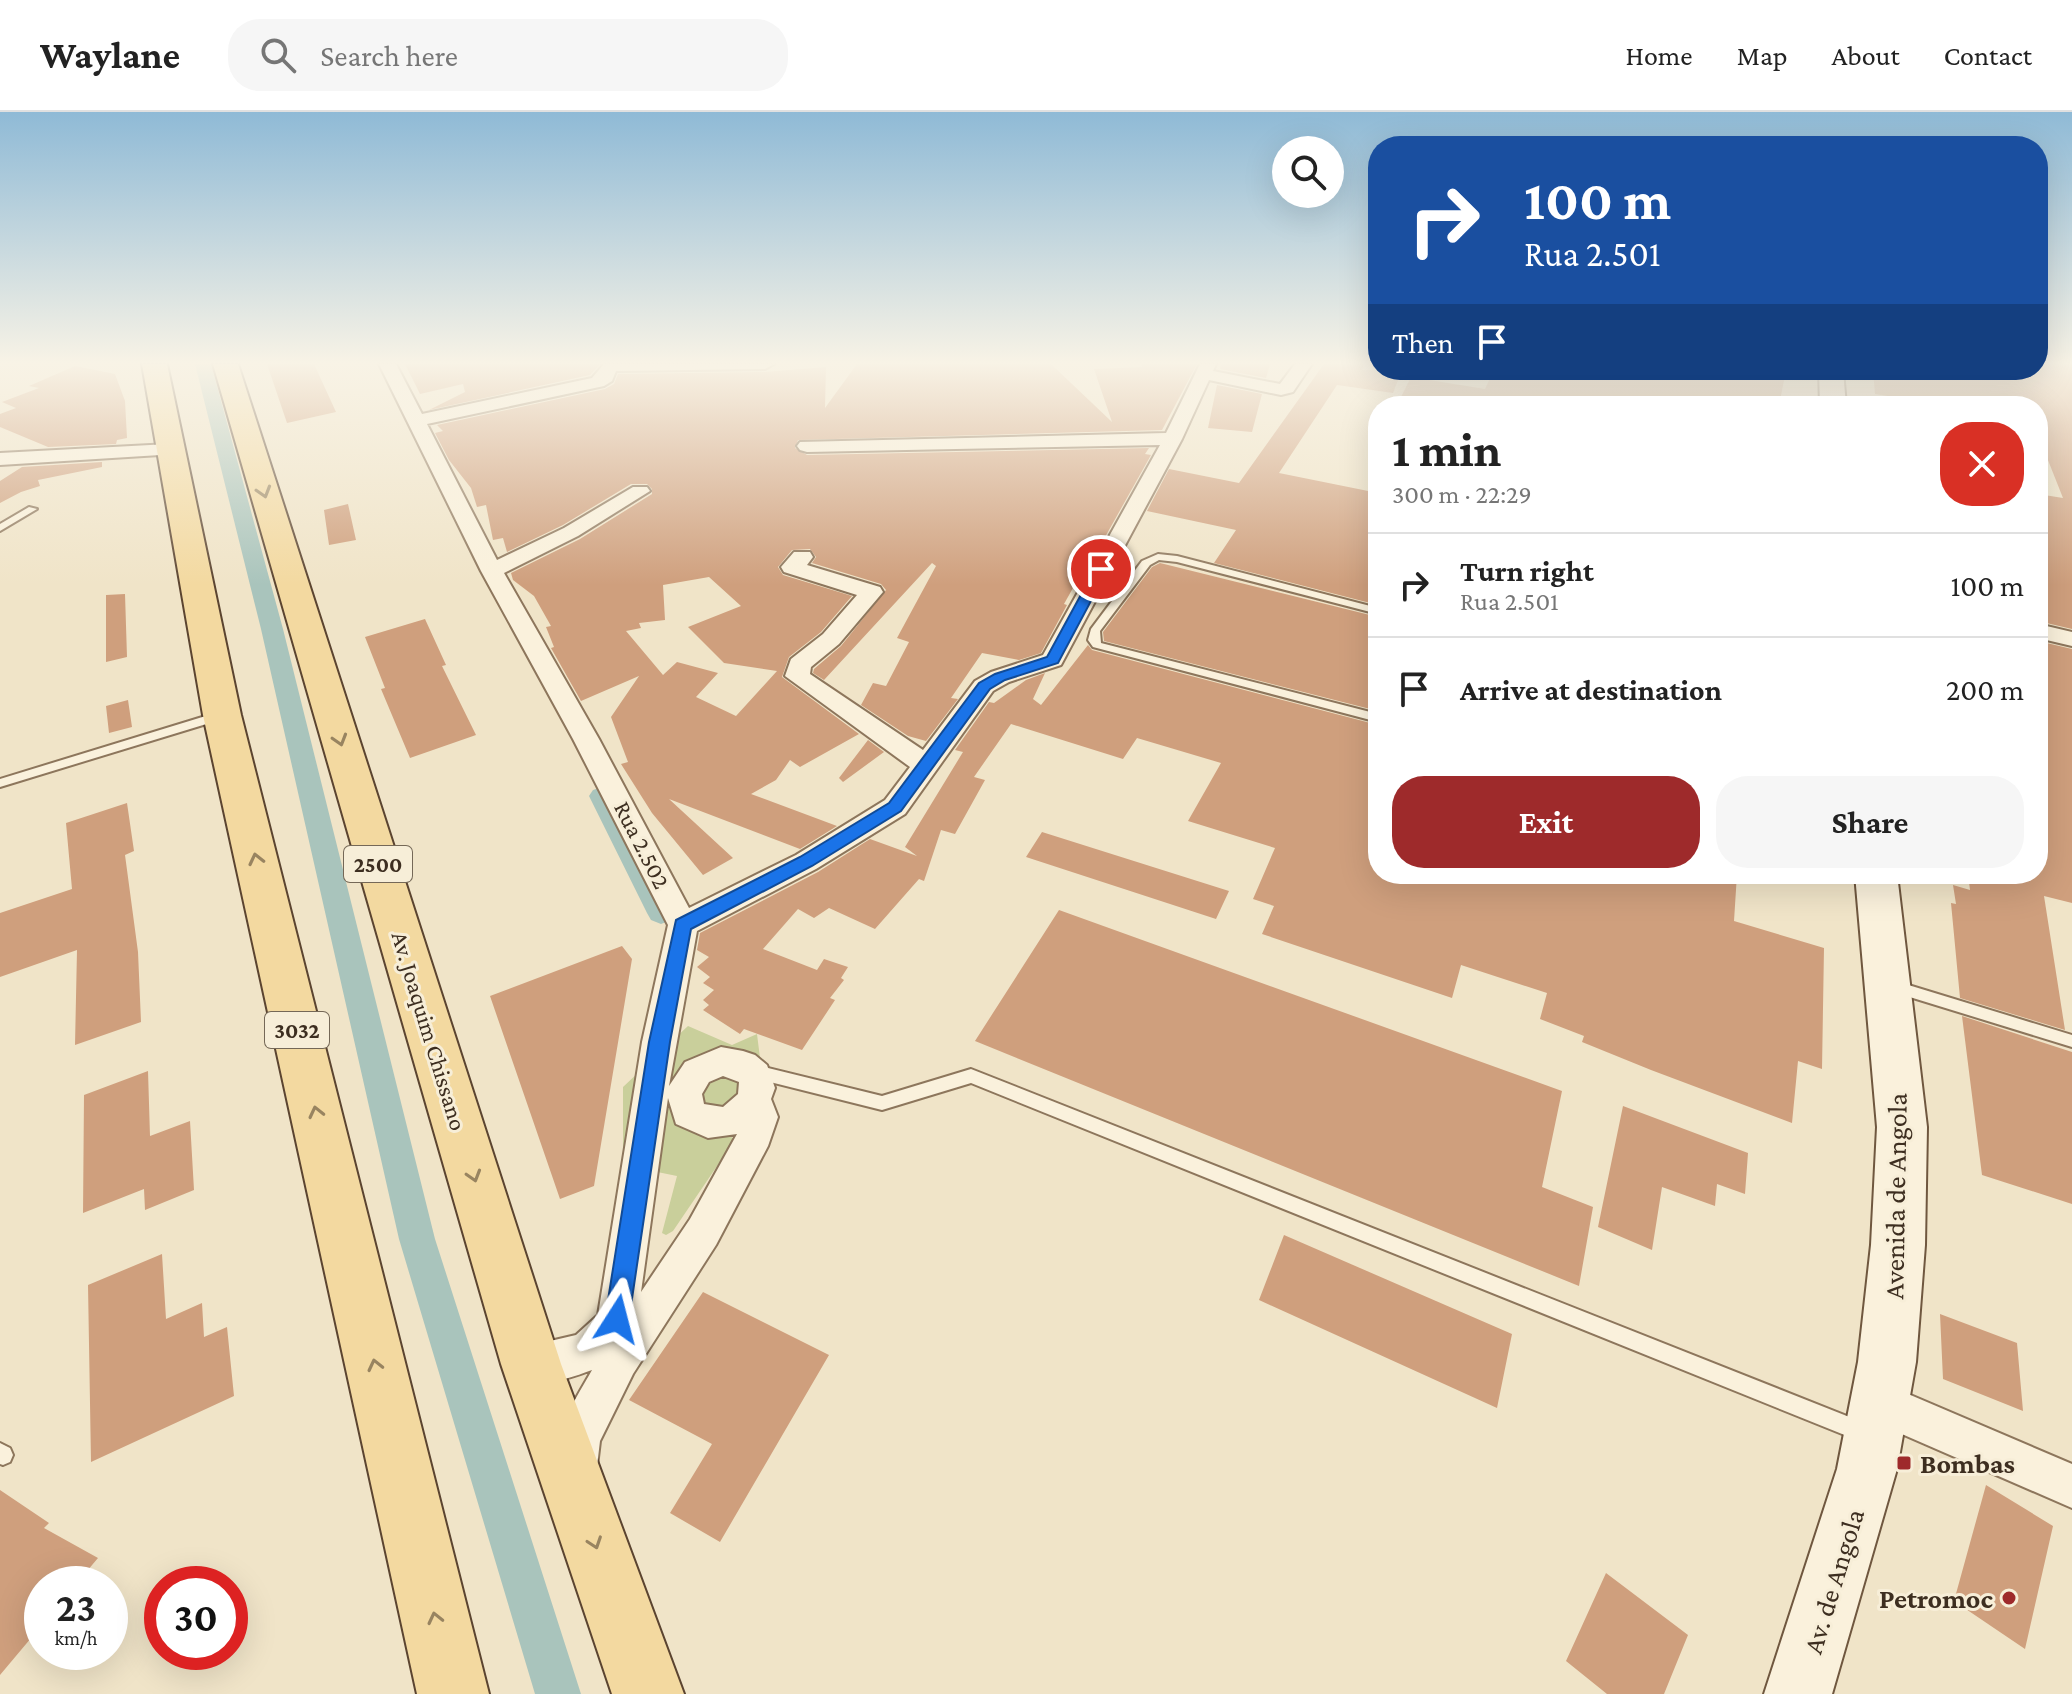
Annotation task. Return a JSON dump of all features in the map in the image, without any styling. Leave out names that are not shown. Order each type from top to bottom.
[{"type":"main road","name":"3032","points":[[167,438],[222,715],[453,1694]]},
{"type":"main road","name":"Av. Joaquim Chissano","points":[[248,438],[531,1364],[648,1694]]},
{"type":"main road","name":"Avenida de Angola","points":[[1874,1436],[1898,1245],[1902,1127],[1877,884]]},
{"type":"main road","name":"Av. de Angola","points":[[1798,1694],[1874,1436]]},
{"type":"street","name":"Rua 2.502","points":[[424,438],[683,925]]},
{"type":"street","points":[[531,1364],[574,1358],[602,1342],[613,1329],[659,1042],[683,925],[806,862],[895,807],[984,686],[1000,677],[1052,660],[1173,439],[807,446]]},
{"type":"street","points":[[0,459],[169,450]]},
{"type":"street","points":[[492,571],[571,532],[640,491]]},
{"type":"street","points":[[802,557],[792,567],[872,592],[831,639],[800,664],[797,676],[927,766]]},
{"type":"street","points":[[2048,633],[2072,639]]},
{"type":"street","points":[[659,1042],[708,1065]]},
{"type":"street","points":[[573,1480],[579,1437],[595,1405],[619,1360],[703,1232],[755,1135],[760,1117],[754,1086],[733,1061],[708,1065],[697,1072],[684,1092],[647,1118]]},
{"type":"street","points":[[684,1092],[688,1113],[708,1124],[734,1119],[754,1086]]},
{"type":"street","points":[[1874,1436],[2072,1486]]},
{"type":"lane","points":[[0,528],[32,509]]},
{"type":"lane","points":[[1368,608],[1177,559],[1158,557],[1146,563],[1095,631],[1094,640],[1097,645],[1368,715]]},
{"type":"lane","points":[[0,783],[222,715]]},
{"type":"lane","points":[[1888,985],[2072,1041]]},
{"type":"lane","points":[[754,1086],[882,1103],[971,1076],[1874,1436]]},
{"type":"green space","points":[[688,1026],[732,1045],[757,1034],[764,1090],[731,1136],[734,1141],[673,1231],[666,1235],[662,1233],[677,1176],[623,1165],[623,1087]]},
{"type":"building","points":[[26,438],[127,438],[117,440],[116,444],[48,447]]},
{"type":"building","points":[[438,438],[877,438],[798,440],[795,448],[807,455],[1149,448],[1145,454],[1151,455],[1064,604],[1067,605],[1041,653],[1019,660],[982,653],[951,698],[958,699],[926,741],[908,736],[861,705],[873,683],[886,686],[909,642],[897,638],[936,566],[932,563],[824,680],[813,673],[814,669],[841,646],[886,590],[881,584],[812,563],[816,557],[810,549],[792,550],[778,567],[783,575],[852,596],[821,632],[789,657],[782,677],[859,734],[800,767],[790,760],[776,780],[751,794],[837,826],[800,849],[669,799],[733,858],[703,875],[652,813],[621,764],[628,762],[611,717],[639,676],[581,701],[551,648],[554,647],[546,627],[551,626],[534,596],[513,580],[511,573],[580,539],[652,494],[652,489],[647,484],[631,484],[563,525],[507,552],[503,538],[493,540],[486,505],[477,507],[471,488],[449,460]],"holes":[[[709,577],[741,606],[688,627],[724,663],[777,671],[736,716],[696,697],[718,673],[677,662],[663,675],[626,631],[641,628],[639,623],[665,620],[663,585]]]},
{"type":"building","points":[[1271,438],[1302,438],[1279,473],[1368,491],[1368,602],[1214,563],[1236,530],[1147,511],[1169,469],[1239,483]]},
{"type":"building","points":[[2048,438],[2072,438],[2072,629],[2048,623],[2048,496],[2063,498],[2048,460]]},
{"type":"building","points":[[102,462],[102,467],[38,480],[40,486],[0,503],[0,481],[22,467]]},
{"type":"building","points":[[348,504],[356,540],[329,545],[324,510]]},
{"type":"building","points":[[1160,563],[1368,615],[1368,708],[1104,641],[1103,632],[1152,567]]},
{"type":"building","points":[[125,594],[127,657],[106,662],[106,595]]},
{"type":"building","points":[[425,619],[446,665],[442,666],[476,735],[410,758],[381,689],[385,688],[365,637]]},
{"type":"building","points":[[2048,643],[2072,649],[2072,903],[2044,896],[2065,1030],[1960,998],[1951,903],[1956,904],[1953,885],[1970,890],[1969,884],[2048,884]]},
{"type":"building","points":[[1088,645],[1092,650],[1368,722],[1368,884],[1736,884],[1734,921],[1824,948],[1822,1069],[1798,1061],[1792,1123],[1582,1042],[1584,1036],[1540,1019],[1547,993],[1461,965],[1452,998],[1262,934],[1274,906],[1253,899],[1275,848],[1188,821],[1221,763],[1137,738],[1123,759],[1011,724],[974,777],[985,780],[955,834],[941,830],[924,881],[919,879],[875,929],[829,908],[814,918],[798,909],[763,949],[817,970],[824,959],[848,967],[841,978],[844,980],[830,998],[835,1000],[802,1050],[744,1029],[740,1034],[703,1010],[709,1005],[703,1000],[714,990],[703,983],[710,977],[697,967],[709,957],[697,950],[700,933],[818,872],[870,839],[917,856],[905,847],[963,752],[955,750],[989,702],[994,703],[1026,680],[1045,673],[1033,699],[1041,705]]},
{"type":"building","points":[[128,700],[132,727],[109,733],[106,706]]},
{"type":"building","points":[[868,740],[884,752],[843,782],[839,778]]},
{"type":"building","points":[[127,803],[134,851],[125,855],[138,952],[141,1022],[75,1045],[77,950],[0,977],[0,913],[72,889],[66,823]]},
{"type":"building","points":[[1042,832],[1229,891],[1216,919],[1026,857]]},
{"type":"building","points":[[1059,910],[1562,1091],[1542,1187],[1593,1207],[1579,1286],[975,1041]]},
{"type":"building","points":[[622,946],[632,959],[594,1186],[560,1199],[490,996]]},
{"type":"building","points":[[1962,1016],[2072,1052],[2072,1204],[1982,1175]]},
{"type":"building","points":[[148,1071],[150,1136],[190,1121],[194,1190],[145,1210],[144,1189],[83,1213],[84,1095]]},
{"type":"building","points":[[1623,1106],[1748,1153],[1745,1194],[1717,1184],[1715,1206],[1662,1187],[1652,1250],[1598,1227]]},
{"type":"building","points":[[1284,1235],[1512,1334],[1497,1408],[1259,1300]]},
{"type":"building","points":[[162,1254],[166,1319],[202,1303],[204,1337],[227,1327],[234,1396],[91,1462],[88,1285]]},
{"type":"building","points":[[703,1292],[829,1355],[720,1542],[670,1513],[712,1444],[629,1400]]},
{"type":"building","points":[[1940,1314],[2017,1343],[2023,1411],[1943,1379]]},
{"type":"building","points":[[1986,1485],[2053,1526],[2025,1649],[1954,1601]]},
{"type":"building","points":[[0,1490],[49,1523],[44,1528],[98,1558],[91,1566],[24,1566],[24,1646],[0,1675]]},
{"type":"building","points":[[1606,1573],[1688,1635],[1664,1694],[1607,1694],[1566,1661]]},
{"type":"waterway","points":[[222,438],[272,629],[417,1239],[558,1694]]},
{"type":"waterway","points":[[602,796],[661,913]]},
{"type":"place","name":"Bombas","points":[[1904,1463]]},
{"type":"place","name":"Petromoc","points":[[2009,1598]]},
{"type":"route","points":[[617,1319],[659,1042],[683,925],[806,862],[895,807],[984,686],[994,679],[1052,660],[1101,569]]}]
